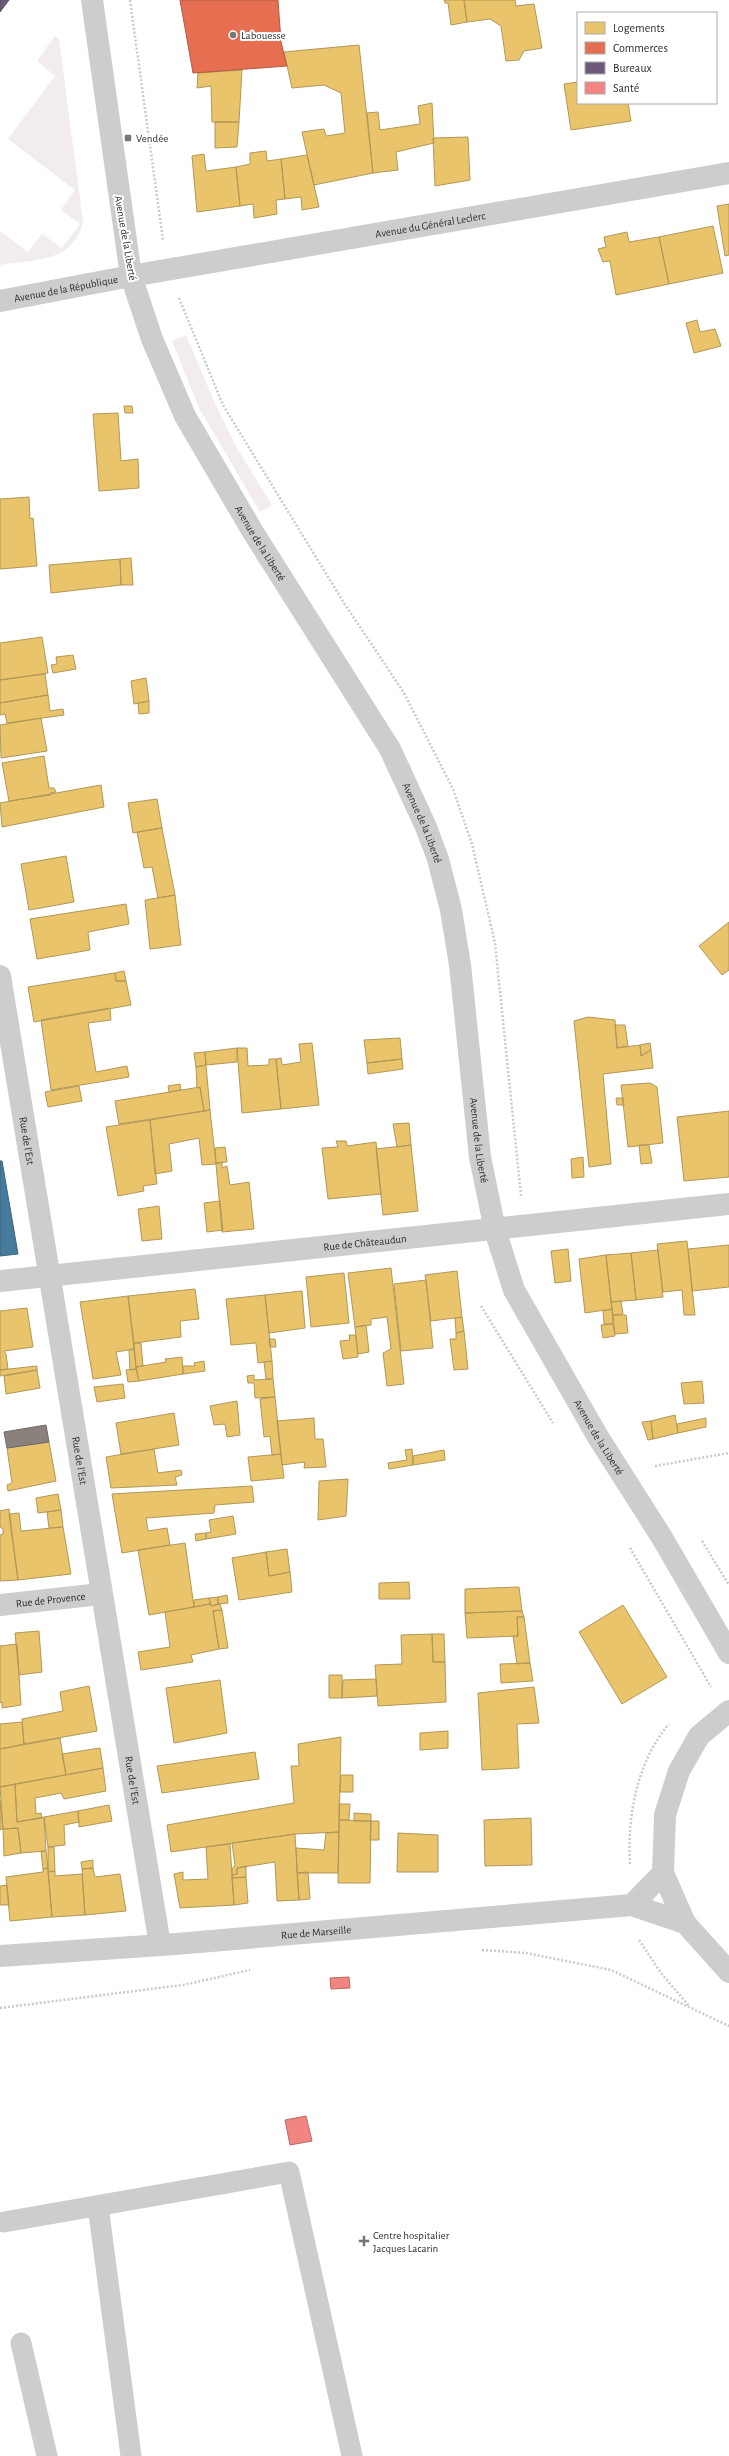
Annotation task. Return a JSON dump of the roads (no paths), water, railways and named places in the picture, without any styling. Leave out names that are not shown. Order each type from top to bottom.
[{"type":"street","name":"Avenue de la Liberté","points":[[92,0],[130,276],[152,339],[185,416],[253,532],[390,749],[426,827],[438,859],[451,910],[460,965],[480,1157],[495,1230],[514,1290],[598,1437],[661,1536],[729,1653]]},
{"type":"street","name":"Avenue du Général Leclerc","points":[[130,276],[729,173]]},
{"type":"street","name":"Avenue de la République","points":[[0,301],[130,276]]},
{"type":"street","name":"Rue de l'Est","points":[[0,976],[160,1945]]},
{"type":"street","name":"Rue de Châteaudun","points":[[0,1281],[495,1230],[729,1204]]},
{"type":"street","name":"Rue de Provence","points":[[0,1605],[101,1594]]},
{"type":"street","points":[[728,1712],[699,1736],[679,1771],[665,1816],[663,1873],[685,1923],[729,1972]]},
{"type":"street","points":[[632,1905],[663,1873]]},
{"type":"street","name":"Rue de Marseille","points":[[0,1956],[160,1945],[632,1905],[685,1923]]},
{"type":"lane","points":[[4,2222],[289,2172],[352,2456]]},
{"type":"lane","points":[[98,2206],[131,2456]]},
{"type":"lane","points":[[21,2343],[47,2456]]},
{"type":"place","name":"Labouesse","points":[[233,35]]},
{"type":"place","name":"Vendée","points":[[128,138]]},
{"type":"place","name":"Centre hospitalier Jacques Lacarin","points":[[364,2241]]}]
